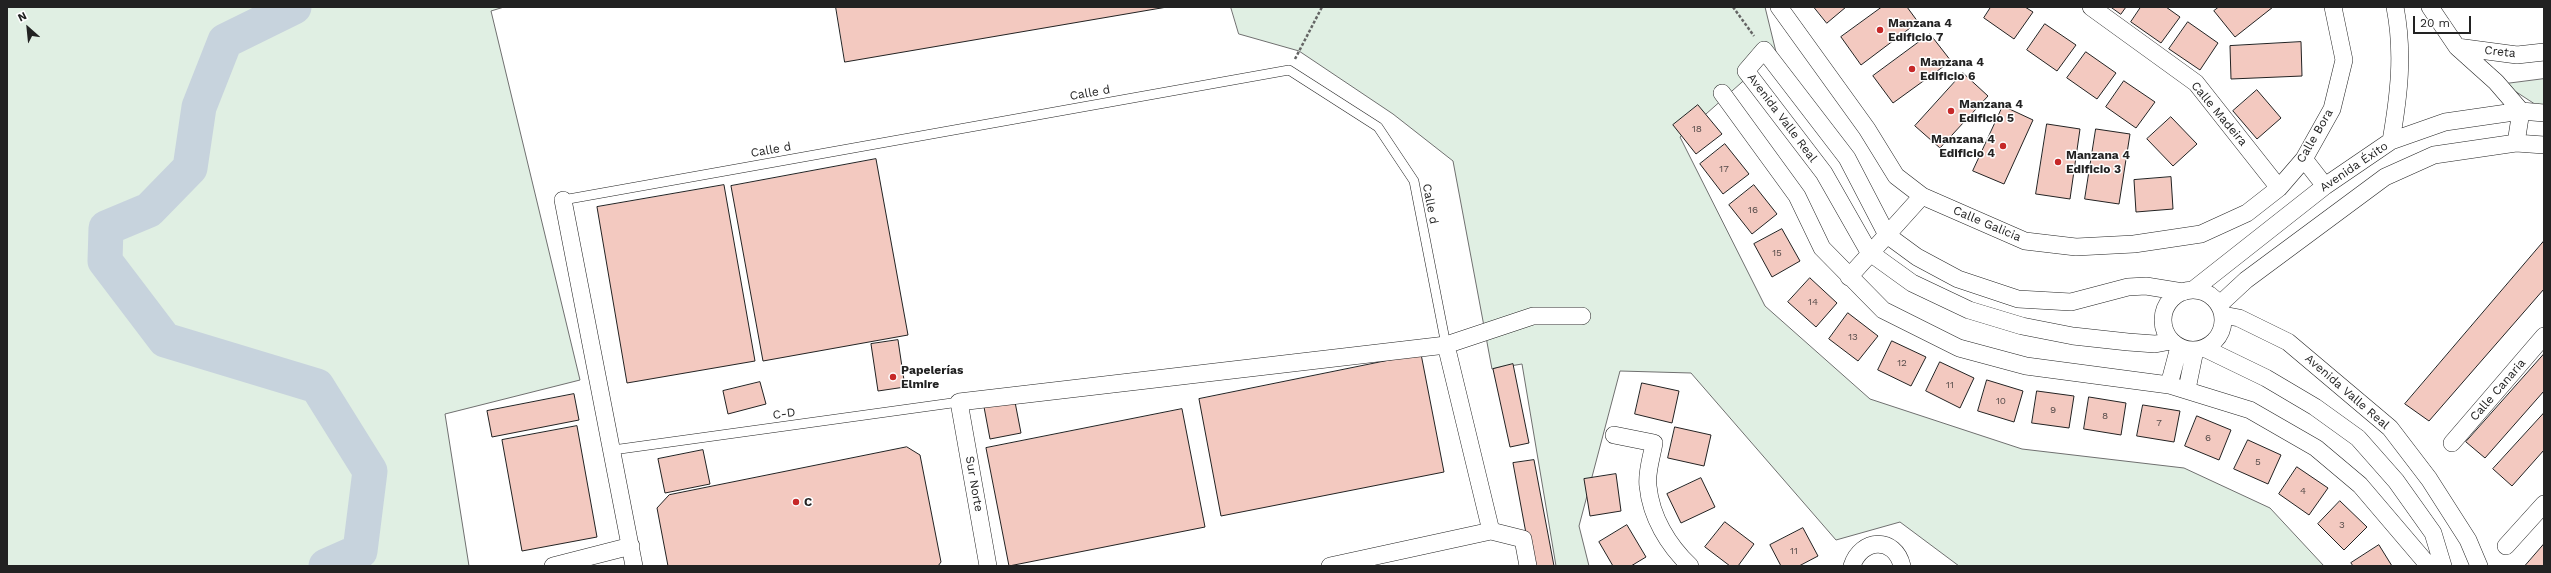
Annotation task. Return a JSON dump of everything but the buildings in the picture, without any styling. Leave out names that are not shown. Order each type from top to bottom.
[{"type":"street","name":"Calle Galicia","points":[[1779,7],[1867,130],[1896,176],[1922,196],[2025,241],[2076,247],[2134,244],[2201,234],[2247,213],[2279,188]]},
{"type":"street","name":"Calle Madeira","points":[[2091,7],[2196,83],[2279,188]]},
{"type":"street","name":"Calle Bora","points":[[2279,188],[2304,159],[2332,109],[2344,60],[2333,7]]},
{"type":"street","points":[[2392,141],[2400,89],[2400,36],[2395,7]]},
{"type":"street","points":[[2430,7],[2457,47],[2496,82],[2522,111],[2516,143]]},
{"type":"street","name":"Creta","points":[[2457,47],[2517,55],[2544,52]]},
{"type":"street","points":[[1764,50],[1847,158],[1887,235],[1917,257],[1958,279],[2018,299],[2071,302],[2128,287],[2146,286],[2204,292],[2221,310]]},
{"type":"street","name":"Avenida Valle Real","points":[[1764,50],[1746,71],[1824,173],[1869,252],[1912,283],[1969,310],[1999,319],[2073,336],[2187,347]]},
{"type":"street","points":[[1722,93],[1797,196],[1822,248],[1882,310],[1959,348],[2026,366],[2169,385],[2187,389],[2250,410],[2316,448],[2360,485],[2429,566]]},
{"type":"street","name":"Avenida Éxito","points":[[2188,291],[2324,186],[2392,141],[2445,122],[2522,111],[2544,113]]},
{"type":"street","points":[[2187,347],[2213,343],[2220,335],[2221,310],[2246,280],[2385,177],[2434,155],[2516,143],[2544,145]]},
{"type":"street","points":[[2304,159],[2324,186]]},
{"type":"street","points":[[1849,277],[1869,252],[1887,235],[1922,196]]},
{"type":"street","points":[[563,200],[613,450],[634,566]]},
{"type":"street","points":[[2247,213],[2262,235]]},
{"type":"street","points":[[2188,291],[2174,296],[2164,313],[2165,333],[2187,347],[2266,378],[2315,407],[2358,438],[2396,481],[2433,533],[2443,566]]},
{"type":"street","name":"Avenida Valle Real","points":[[2221,310],[2288,342],[2390,428],[2429,479],[2468,540],[2479,566]]},
{"type":"street","points":[[959,402],[1446,345],[1533,316],[1582,316]]},
{"type":"street","name":"Calle Canaria","points":[[2452,443],[2544,336]]},
{"type":"street","points":[[1446,345],[1491,531]]},
{"type":"street","points":[[2169,385],[2187,347]]},
{"type":"street","points":[[2187,347],[2187,389]]},
{"type":"street","name":"Sur Norte","points":[[959,402],[988,566]]},
{"type":"street","points":[[1614,435],[1654,443],[1648,485],[1655,517],[1675,552],[1690,566]]},
{"type":"street","points":[[2506,546],[2544,504]]},
{"type":"street","points":[[1330,566],[1491,531],[1523,540],[1528,566]]},
{"type":"street","points":[[1852,566],[1859,552],[1866,547],[1878,544],[1889,547],[1896,552],[1902,566]]},
{"type":"street","points":[[553,566],[631,546]]},
{"type":"lane","name":"Calle d","points":[[563,200],[1289,70],[1378,127],[1414,181],[1446,345]]},
{"type":"lane","name":"C-D","points":[[613,450],[959,402]]},
{"type":"path","points":[[1289,70],[1322,7]]},
{"type":"path","points":[[1733,7],[1764,50]]},
{"type":"green space","points":[[7,7],[504,7],[491,11],[580,380],[445,414],[469,566],[7,566]]},
{"type":"green space","points":[[1231,7],[1765,7],[1776,52],[1680,137],[1765,306],[1870,399],[2022,449],[2184,468],[2270,508],[2324,566],[1959,566],[1900,522],[1836,540],[1691,373],[1620,371],[1579,526],[1589,566],[1556,566],[1522,364],[1492,369],[1453,161],[1393,114],[1299,51],[1239,34]]},
{"type":"green space","points":[[2544,79],[2544,110],[2504,84]]},
{"type":"waterway","points":[[294,7],[225,41],[199,107],[190,168],[149,210],[106,228],[105,261],[165,340],[317,386],[370,471],[360,551],[326,566]]},
{"type":"place","name":"Manzana 4 Edificio 7","points":[[1880,30]]},
{"type":"place","name":"Manzana 4 Edificio 6","points":[[1912,69]]},
{"type":"place","name":"Manzana 4 Edificio 5","points":[[1951,111]]},
{"type":"place","name":"Manzana 4 Edificio 4","points":[[2003,146]]},
{"type":"place","name":"Manzana 4 Edificio 3","points":[[2058,162]]},
{"type":"place","name":"Papelerías Elmire","points":[[893,377]]},
{"type":"place","name":"C","points":[[796,502]]}]
